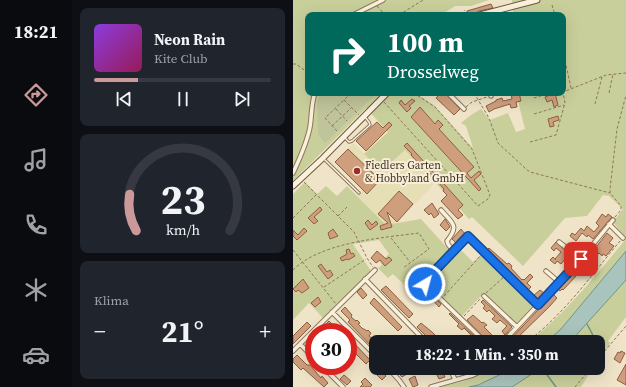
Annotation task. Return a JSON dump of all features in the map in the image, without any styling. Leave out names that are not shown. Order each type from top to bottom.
[{"type":"main road","points":[[491,12],[537,0]]},
{"type":"main road","points":[[293,186],[301,180],[384,96]]},
{"type":"street","points":[[359,12],[383,0]]},
{"type":"street","points":[[293,174],[311,126],[312,100],[314,96]]},
{"type":"street","points":[[451,96],[464,109]]},
{"type":"street","points":[[441,210],[453,224],[453,233],[447,241],[453,251]]},
{"type":"street","points":[[510,335],[560,283],[613,220]]},
{"type":"street","points":[[609,224],[623,238]]},
{"type":"street","points":[[478,335],[425,284],[425,281],[468,236],[538,305]]},
{"type":"street","points":[[559,242],[581,259]]},
{"type":"street","points":[[293,351],[375,270]]},
{"type":"street","points":[[546,271],[560,283]]},
{"type":"street","points":[[365,279],[419,335]]},
{"type":"street","points":[[484,296],[517,327]]},
{"type":"street","points":[[333,312],[369,349]]},
{"type":"street","points":[[300,344],[305,349]]},
{"type":"street","points":[[331,375],[343,387]]},
{"type":"street","points":[[394,375],[404,387]]},
{"type":"street","points":[[453,375],[455,380]]},
{"type":"street","points":[[431,387],[473,375]]},
{"type":"lane","points":[[344,136],[349,142],[352,141],[369,125],[369,122],[363,117]]},
{"type":"lane","points":[[323,158],[359,193]]},
{"type":"path","points":[[404,12],[423,0]]},
{"type":"path","points":[[376,4],[383,12]]},
{"type":"path","points":[[552,5],[554,12]]},
{"type":"path","points":[[566,63],[572,88]]},
{"type":"path","points":[[293,64],[296,64],[305,71]]},
{"type":"path","points":[[566,91],[592,82],[602,76],[626,73]]},
{"type":"path","points":[[609,93],[613,74]]},
{"type":"path","points":[[595,104],[602,76]]},
{"type":"path","points":[[610,193],[617,129],[626,95]]},
{"type":"path","points":[[337,131],[325,118],[348,96]]},
{"type":"path","points":[[381,99],[478,206],[488,199],[490,195],[472,149],[435,107],[418,96]]},
{"type":"path","points":[[476,96],[489,118],[498,143],[526,169],[530,172],[610,193],[621,206],[621,210],[613,220]]},
{"type":"path","points":[[464,109],[472,102],[487,96]]},
{"type":"path","points":[[530,142],[556,134],[565,105],[564,96]]},
{"type":"path","points":[[344,100],[363,117]]},
{"type":"path","points":[[534,114],[565,105]]},
{"type":"path","points":[[332,126],[351,107]]},
{"type":"path","points":[[335,108],[347,121]]},
{"type":"path","points":[[301,180],[354,232],[367,259],[375,270]]},
{"type":"path","points":[[293,218],[316,195]]},
{"type":"path","points":[[338,216],[347,207]]},
{"type":"path","points":[[293,270],[303,261],[324,251],[358,242],[419,233],[429,249],[403,268]]},
{"type":"path","points":[[391,237],[411,262]]},
{"type":"path","points":[[535,335],[570,303],[623,238]]},
{"type":"path","points":[[293,250],[338,306]]},
{"type":"path","points":[[441,299],[484,252]]},
{"type":"path","points":[[323,287],[367,259]]},
{"type":"path","points":[[605,351],[626,326]]},
{"type":"path","points":[[575,387],[585,375]]},
{"type":"shaded area","name":"Fiedlers Garten & Hobbyland GmbH","points":[[353,143],[382,171],[405,150],[435,183],[395,224],[386,225],[357,195],[363,189],[335,162]]},
{"type":"green space","points":[[293,0],[489,0],[471,6],[455,6],[446,12],[305,12],[305,96],[420,96],[435,106],[473,148],[466,126],[461,123],[481,109],[490,120],[508,113],[516,132],[525,129],[517,96],[566,96],[566,12],[513,12],[512,0],[626,0],[626,238],[613,222],[623,209],[609,196],[603,195],[587,216],[565,218],[523,266],[472,217],[469,219],[405,150],[382,171],[364,154],[388,132],[366,108],[293,181]]},
{"type":"green space","points":[[320,96],[374,96],[325,143],[318,134],[317,102]]},
{"type":"green space","points":[[305,182],[317,194],[326,186],[337,196],[347,186],[386,225],[421,219],[451,252],[412,292],[393,274],[388,278],[378,268],[382,265],[380,262],[389,254],[379,240],[353,244],[371,271],[323,318],[309,303],[293,320],[293,194]]},
{"type":"green space","points":[[626,239],[626,251],[561,329],[554,335],[538,335],[556,319],[592,280]]},
{"type":"green space","points":[[460,249],[473,262],[482,254],[532,303],[532,309],[517,325],[483,294],[462,316],[437,293],[446,283],[436,273]]},
{"type":"green space","points":[[626,280],[626,317],[608,341],[610,343],[605,350],[605,335],[576,335]]},
{"type":"green space","points":[[478,375],[499,375],[469,387],[441,387],[464,381]]},
{"type":"green space","points":[[530,375],[589,375],[581,387],[512,387]]},
{"type":"water","points":[[626,251],[626,280],[576,335],[554,335],[561,329]]},
{"type":"water","points":[[499,375],[530,375],[512,387],[469,387],[478,385]]},
{"type":"building","points":[[491,4],[493,8],[477,12],[467,11]]},
{"type":"building","points":[[438,96],[448,96],[460,109],[454,115],[436,98]]},
{"type":"building","points":[[512,96],[520,96],[521,101],[516,102],[517,107],[511,108],[510,104],[489,112],[486,106],[502,98],[503,101],[512,99]]},
{"type":"building","points":[[556,96],[558,105],[554,107],[552,100],[547,102],[545,97]]},
{"type":"building","points":[[412,99],[415,101],[409,106],[411,108],[407,112],[399,103],[401,100],[405,105]]},
{"type":"building","points":[[420,107],[435,124],[438,120],[443,125],[439,129],[474,167],[467,173],[471,178],[479,171],[481,174],[474,180],[481,189],[479,191],[411,117]]},
{"type":"building","points":[[558,116],[559,120],[553,122],[554,126],[550,127],[548,119]]},
{"type":"building","points":[[377,122],[383,128],[389,122],[392,125],[366,151],[356,141]]},
{"type":"building","points":[[407,143],[463,205],[458,210],[463,215],[458,219],[441,201],[447,195],[443,191],[444,189],[422,164],[420,165],[411,155],[412,154],[404,146]]},
{"type":"building","name":"Fiedlers Garten & Hobbyland GmbH","points":[[348,149],[380,180],[367,194],[335,162]]},
{"type":"building","points":[[399,191],[413,204],[397,222],[387,212],[392,227],[381,230],[380,226],[388,223],[378,214]]},
{"type":"building","points":[[432,203],[439,214],[434,218],[431,213],[429,215],[424,210]]},
{"type":"building","points":[[320,207],[322,210],[314,217],[318,221],[314,224],[308,218]]},
{"type":"building","points":[[602,214],[606,217],[608,214],[612,217],[593,239],[582,233],[576,241],[570,236],[572,233],[575,235],[581,228],[584,231],[587,226],[594,232],[599,226],[596,223]]},
{"type":"building","points":[[445,219],[450,227],[446,231],[440,225]]},
{"type":"building","points":[[368,220],[372,225],[376,221],[378,224],[370,230],[365,223]]},
{"type":"building","points":[[304,228],[307,231],[297,240],[293,236],[293,230],[298,235]]},
{"type":"building","points":[[333,229],[338,236],[330,239],[328,233]]},
{"type":"building","points":[[461,229],[465,234],[456,243],[452,239]]},
{"type":"building","points":[[607,233],[613,238],[609,243],[614,246],[606,256],[603,254],[602,256],[599,253],[595,258],[590,255]]},
{"type":"building","points":[[556,242],[576,260],[573,262],[567,257],[561,264],[557,261],[555,264],[550,260],[553,257],[555,259],[561,252],[556,248],[554,251],[551,248]]},
{"type":"building","points":[[489,248],[507,264],[509,263],[512,266],[511,268],[522,280],[530,274],[533,277],[527,283],[531,287],[528,290],[487,250]]},
{"type":"building","points":[[349,249],[351,254],[353,253],[355,256],[348,260],[342,261],[340,258],[347,254],[346,250]]},
{"type":"building","points":[[377,251],[386,259],[389,257],[392,260],[385,266],[380,260],[376,263],[371,258]]},
{"type":"building","points":[[585,261],[592,267],[593,266],[596,268],[592,273],[586,269],[584,271],[580,267]]},
{"type":"building","points":[[321,264],[327,272],[330,270],[333,275],[328,279],[318,266]]},
{"type":"building","points":[[573,272],[577,275],[563,290],[562,289],[560,291],[557,289],[562,285]]},
{"type":"building","points":[[439,276],[444,281],[437,290],[428,281],[432,277],[435,280]]},
{"type":"building","points":[[303,279],[309,288],[302,293],[298,290],[296,292],[293,289]]},
{"type":"building","points":[[386,286],[413,314],[409,318],[381,290]]},
{"type":"building","points":[[423,287],[441,304],[439,307],[428,295],[424,299],[420,295],[424,291],[421,289]]},
{"type":"building","points":[[361,288],[367,295],[363,299],[357,292]]},
{"type":"building","points":[[540,290],[544,293],[538,300],[533,296]]},
{"type":"building","points":[[553,294],[557,298],[520,335],[515,335]]},
{"type":"building","points":[[318,297],[321,302],[315,307],[311,303]]},
{"type":"building","points":[[374,298],[402,327],[398,331],[370,303]]},
{"type":"building","points":[[483,300],[512,327],[505,335],[502,331],[507,326],[500,320],[497,323],[492,319],[495,316],[489,310],[487,312],[483,308],[485,306],[481,302]]},
{"type":"building","points":[[345,307],[352,315],[351,317],[360,323],[358,324],[363,329],[368,330],[371,333],[369,335],[369,344],[357,331],[357,323],[349,323],[348,322],[350,320],[341,311]]},
{"type":"building","points":[[450,313],[473,335],[464,328],[462,330],[457,326],[459,324],[449,314]]},
{"type":"building","points":[[473,315],[482,323],[483,322],[487,325],[484,327],[492,335],[481,335],[467,320]]},
{"type":"building","points":[[421,323],[435,335],[425,335],[417,327]]},
{"type":"building","points":[[305,324],[305,332],[293,344],[293,336]]},
{"type":"building","points":[[357,346],[369,359],[366,364],[357,355]]},
{"type":"building","points":[[621,351],[625,353],[620,363],[614,359],[618,352],[620,353]]},
{"type":"building","points":[[297,355],[305,363],[305,370],[303,368],[301,370],[293,362],[293,359]]},
{"type":"building","points":[[626,364],[626,385],[617,380]]},
{"type":"building","points":[[311,375],[318,375],[321,378],[322,376],[328,383],[324,387]]},
{"type":"building","points":[[344,375],[351,381],[347,385],[340,379]]},
{"type":"building","points":[[377,375],[386,376],[382,380]]},
{"type":"building","points":[[437,375],[444,375],[445,377],[439,379]]},
{"type":"building","points":[[415,376],[418,385],[413,387],[409,379]]},
{"type":"building","points":[[365,378],[372,385],[370,387],[360,387],[363,384],[361,382]]},
{"type":"waterway","points":[[587,324],[593,335]]},
{"type":"waterway","points":[[547,375],[556,387]]},
{"type":"place","name":"Fiedlers Garten & Hobbyland GmbH","points":[[357,171]]},
{"type":"route","points":[[425,284],[425,281],[468,236],[538,305],[581,259]]}]
